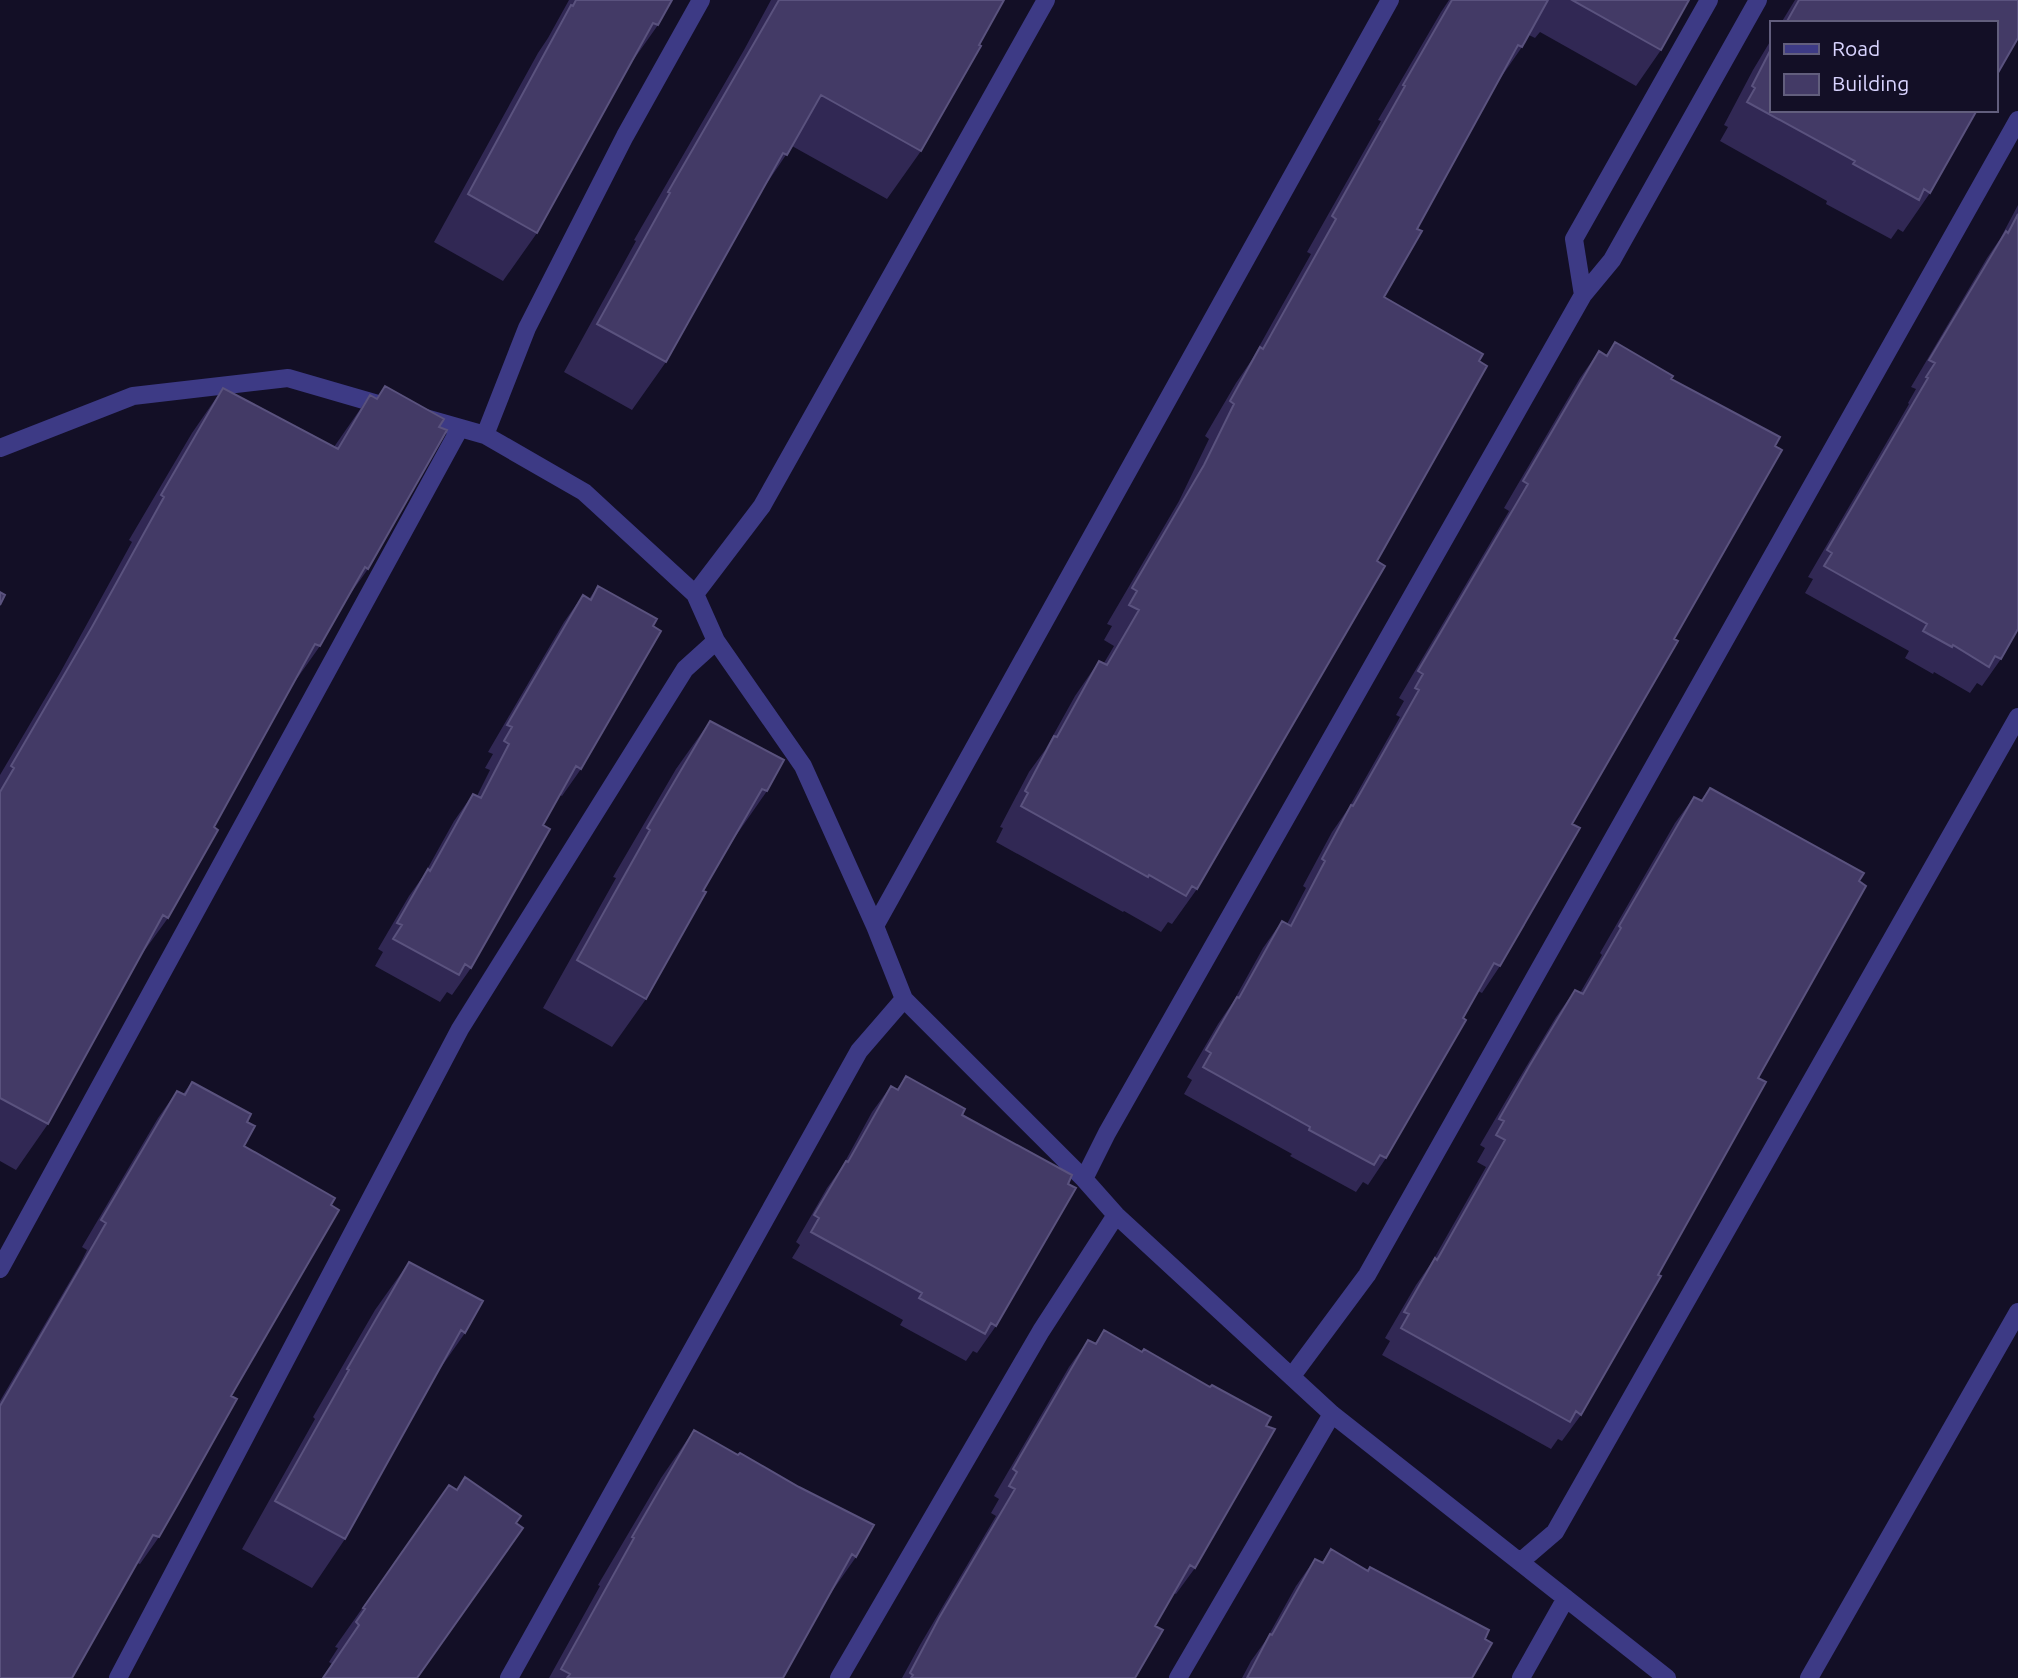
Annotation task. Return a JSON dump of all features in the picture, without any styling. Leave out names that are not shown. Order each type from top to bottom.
[{"type":"street","points":[[485,435],[527,328],[625,136],[701,0]]},
{"type":"street","points":[[695,594],[762,506],[1046,0]]},
{"type":"street","points":[[875,926],[1390,0]]},
{"type":"street","points":[[1583,295],[1574,239],[1709,0]]},
{"type":"street","points":[[1084,1179],[1107,1133],[1583,295],[1612,260],[1758,0]]},
{"type":"street","points":[[1292,1376],[1367,1275],[2018,120]]},
{"type":"street","points":[[0,448],[133,397],[288,378],[485,435],[584,492],[695,594],[716,641],[803,766],[875,926],[904,999],[1084,1179],[1116,1215],[1332,1414],[1667,1678]]},
{"type":"street","points":[[0,1269],[460,428]]},
{"type":"street","points":[[118,1678],[460,1029],[685,668],[716,641]]},
{"type":"street","points":[[1520,1562],[1555,1532],[2018,717]]},
{"type":"street","points":[[509,1678],[859,1051],[904,999]]},
{"type":"street","points":[[839,1678],[1041,1331],[1116,1215]]},
{"type":"street","points":[[1809,1678],[2018,1312]]},
{"type":"street","points":[[1178,1678],[1332,1414]]},
{"type":"street","points":[[1521,1678],[1566,1598]]},
{"type":"building","points":[[576,0],[672,0],[658,25],[653,23],[537,233],[468,194]]},
{"type":"building","points":[[779,0],[1004,0],[921,151],[821,95],[787,155],[783,153],[666,362],[597,324],[670,193],[668,192]]},
{"type":"building","points":[[1452,0],[1548,0],[1522,47],[1518,45],[1417,229],[1422,231],[1384,297],[1483,354],[1479,361],[1487,366],[1377,561],[1385,566],[1197,889],[1192,886],[1186,896],[1021,806],[1028,793],[1025,791],[1099,661],[1107,665],[1139,610],[1129,605],[1137,591],[1132,588],[1204,465],[1234,404],[1230,401],[1260,347],[1263,349],[1336,219],[1332,216]]},
{"type":"building","points":[[1572,0],[1689,0],[1661,50]]},
{"type":"building","points":[[1799,0],[2018,0],[2018,38],[1997,75],[1997,21],[1787,21]]},
{"type":"building","points":[[1770,51],[1770,112],[1976,112],[1930,193],[1924,189],[1919,200],[1853,164],[1855,161],[1747,102],[1755,88],[1752,86]]},
{"type":"building","points":[[2018,214],[2018,629],[2001,659],[1995,656],[1989,667],[1923,631],[1927,624],[1824,566],[1832,553],[1827,550],[1928,378],[1926,377],[1935,363],[1929,360]]},
{"type":"building","points":[[1615,342],[1673,376],[1671,379],[1780,437],[1775,446],[1782,450],[1674,639],[1678,641],[1572,824],[1580,828],[1500,966],[1494,963],[1463,1018],[1466,1020],[1386,1158],[1380,1155],[1374,1165],[1203,1067],[1211,1053],[1206,1050],[1282,921],[1291,926],[1351,805],[1353,806],[1419,690],[1415,688],[1423,674],[1418,671],[1528,484],[1523,481],[1599,351],[1607,356]]},
{"type":"building","points":[[385,386],[444,419],[439,427],[447,430],[368,569],[365,567],[320,646],[315,644],[214,827],[218,830],[168,918],[163,915],[48,1124],[0,1098],[0,792],[14,768],[11,766],[92,627],[164,497],[161,495],[223,388],[338,449],[370,395],[377,399]]},
{"type":"building","points":[[598,586],[657,619],[653,626],[661,631],[581,769],[576,766],[543,825],[550,829],[471,968],[465,964],[459,975],[393,939],[402,925],[397,923],[473,794],[481,798],[509,744],[504,741],[512,727],[507,725],[583,595],[591,600]]},
{"type":"building","points":[[0,592],[5,595],[0,605]]},
{"type":"building","points":[[710,721],[784,760],[767,791],[762,789],[703,891],[706,892],[646,999],[577,960],[650,830],[647,828]]},
{"type":"building","points":[[1710,788],[1864,873],[1859,881],[1866,886],[1758,1078],[1766,1082],[1658,1275],[1661,1276],[1581,1415],[1576,1411],[1570,1422],[1401,1328],[1409,1314],[1404,1312],[1435,1258],[1437,1260],[1505,1140],[1496,1135],[1504,1121],[1499,1119],[1530,1065],[1575,990],[1583,994],[1694,797],[1702,801]]},
{"type":"building","points":[[906,1076],[965,1109],[962,1115],[1072,1175],[1068,1184],[1076,1188],[996,1326],[991,1323],[985,1334],[919,1298],[922,1293],[811,1232],[819,1218],[814,1215],[891,1086],[898,1090]]},
{"type":"building","points":[[192,1082],[251,1114],[247,1122],[255,1126],[244,1146],[335,1198],[331,1205],[339,1210],[231,1396],[237,1399],[178,1504],[159,1537],[153,1535],[72,1678],[0,1678],[0,1406],[106,1223],[101,1220],[177,1091],[185,1095]]},
{"type":"building","points":[[409,1262],[483,1301],[465,1333],[461,1330],[345,1539],[275,1501]]},
{"type":"building","points":[[1104,1330],[1271,1417],[1266,1426],[1275,1429],[1195,1568],[1190,1565],[1155,1626],[1163,1630],[1135,1678],[911,1678],[913,1675],[910,1673],[939,1618],[1015,1489],[1009,1486],[1017,1472],[1013,1469],[1088,1340],[1096,1344]]},
{"type":"building","points":[[694,1430],[874,1525],[856,1557],[852,1554],[783,1678],[567,1678],[570,1674],[561,1669],[634,1538],[632,1537]]},
{"type":"building","points":[[465,1477],[521,1516],[516,1523],[523,1528],[417,1678],[323,1678],[359,1625],[356,1622],[365,1609],[363,1608],[449,1485],[457,1490]]},
{"type":"building","points":[[1331,1549],[1368,1571],[1370,1567],[1489,1630],[1485,1639],[1492,1643],[1472,1678],[1247,1678],[1315,1559],[1323,1563]]}]
